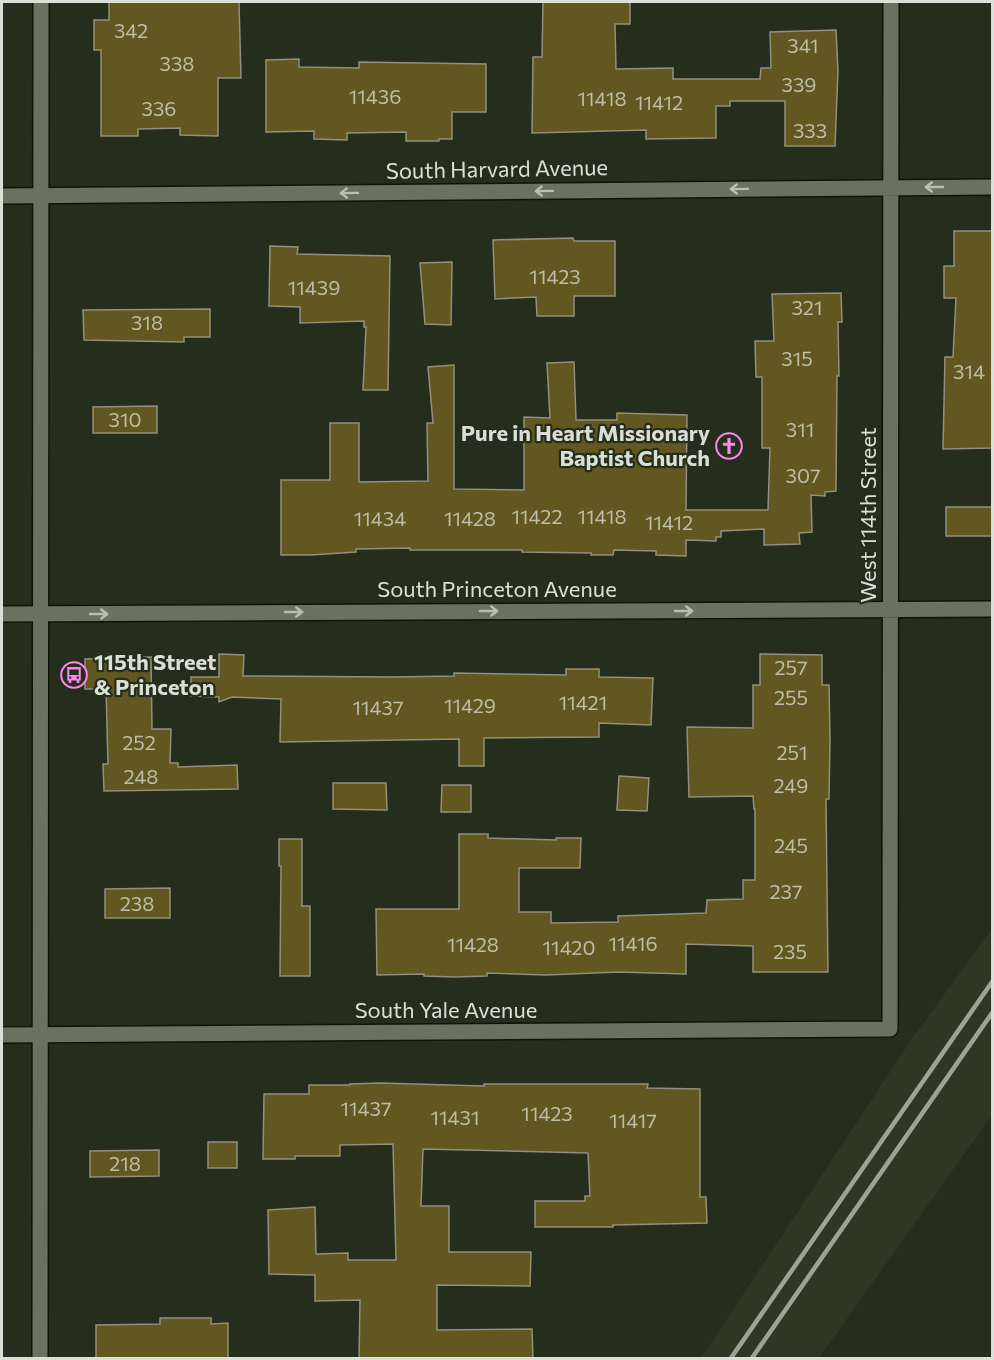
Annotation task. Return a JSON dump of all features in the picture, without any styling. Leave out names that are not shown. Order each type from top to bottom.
[{"type":"street","points":[[40,2],[40,1359]]},
{"type":"street","name":"West 114th Street","points":[[890,1029],[891,2]]},
{"type":"street","name":"South Harvard Avenue","points":[[2,196],[993,187]]},
{"type":"street","name":"South Princeton Avenue","points":[[2,614],[993,609]]},
{"type":"street","name":"South Yale Avenue","points":[[2,1035],[890,1029]]},
{"type":"shaded area","points":[[992,929],[992,1115],[819,1358],[701,1358],[913,1037]]},
{"type":"building","points":[[109,2],[239,2],[241,78],[218,78],[218,136],[180,135],[180,128],[138,129],[138,136],[101,136],[101,50],[94,50],[94,20],[109,20]]},
{"type":"building","points":[[543,2],[630,2],[630,24],[615,24],[616,69],[673,68],[673,79],[760,79],[761,68],[771,68],[770,32],[836,30],[838,70],[835,146],[785,146],[785,101],[730,101],[730,106],[716,106],[716,138],[646,139],[646,130],[532,133],[533,57],[542,57]]},
{"type":"building","points":[[299,59],[299,67],[359,68],[359,62],[486,64],[486,112],[452,112],[452,139],[439,139],[439,141],[406,141],[406,132],[347,133],[347,140],[314,139],[314,131],[266,132],[266,60]]},
{"type":"building","points":[[954,231],[993,231],[993,448],[943,449],[945,357],[953,357],[956,298],[944,298],[944,266],[954,266]]},
{"type":"building","points":[[573,238],[574,241],[615,241],[615,296],[574,296],[574,316],[537,316],[536,297],[495,299],[493,240]]},
{"type":"building","points":[[270,246],[298,247],[297,254],[390,256],[388,390],[363,390],[366,327],[364,327],[364,321],[300,323],[300,307],[269,306]]},
{"type":"building","points":[[452,262],[451,325],[425,324],[420,263]]},
{"type":"building","points":[[841,293],[842,322],[838,322],[836,491],[825,492],[825,496],[811,495],[812,532],[799,533],[800,544],[764,545],[764,529],[721,531],[721,537],[716,537],[716,541],[686,540],[686,556],[656,555],[656,551],[614,550],[613,555],[591,555],[591,553],[522,552],[522,550],[410,550],[410,548],[356,549],[356,552],[281,555],[281,480],[330,480],[330,423],[359,423],[359,482],[428,481],[427,423],[433,423],[428,367],[454,365],[454,489],[524,490],[524,417],[550,418],[547,363],[574,362],[576,420],[617,420],[617,413],[687,415],[686,510],[768,510],[770,448],[762,448],[762,377],[756,377],[755,341],[774,341],[772,294]]},
{"type":"building","points":[[210,309],[210,337],[184,337],[184,342],[84,340],[83,310]]},
{"type":"building","points":[[157,406],[157,433],[93,433],[93,407]]},
{"type":"building","points":[[946,507],[993,507],[993,536],[946,536]]},
{"type":"building","points":[[219,654],[244,655],[243,676],[392,677],[454,676],[454,673],[566,675],[566,669],[599,669],[599,677],[653,678],[651,725],[599,723],[599,737],[484,738],[484,766],[459,766],[459,739],[280,742],[281,699],[232,697],[219,702],[219,697],[191,696],[191,677],[219,677]]},
{"type":"building","points":[[760,654],[822,655],[822,685],[829,685],[829,799],[826,799],[828,972],[753,972],[753,946],[686,944],[686,974],[487,973],[487,976],[455,977],[424,976],[424,974],[377,975],[376,909],[459,909],[459,834],[488,834],[488,838],[556,840],[556,838],[581,838],[580,868],[519,868],[519,912],[551,912],[551,923],[618,922],[618,916],[706,913],[707,900],[743,899],[743,880],[755,880],[753,796],[689,797],[687,727],[753,728],[753,685],[760,685]]},
{"type":"building","points":[[151,657],[152,729],[171,729],[170,763],[178,763],[178,767],[237,765],[238,789],[104,791],[103,764],[108,764],[106,689],[85,689],[85,659]]},
{"type":"building","points":[[619,776],[649,778],[647,811],[617,810]]},
{"type":"building","points":[[333,783],[386,783],[387,810],[333,809]]},
{"type":"building","points":[[442,785],[471,785],[471,812],[441,812]]},
{"type":"building","points":[[279,839],[302,839],[302,906],[310,906],[310,976],[280,976],[281,866],[279,866]]},
{"type":"building","points":[[170,888],[170,918],[105,918],[105,889]]},
{"type":"building","points":[[380,1083],[484,1086],[484,1084],[648,1084],[647,1088],[700,1089],[700,1197],[706,1197],[707,1223],[613,1225],[613,1227],[535,1227],[535,1201],[585,1201],[585,1196],[590,1196],[588,1153],[423,1149],[421,1206],[449,1206],[449,1252],[531,1252],[530,1286],[437,1285],[437,1330],[532,1329],[533,1359],[359,1359],[360,1300],[315,1301],[315,1275],[269,1274],[268,1210],[315,1207],[316,1254],[348,1253],[348,1260],[396,1260],[393,1144],[340,1145],[340,1156],[263,1159],[264,1094],[309,1094],[309,1085]]},
{"type":"building","points":[[208,1142],[237,1142],[237,1168],[208,1168]]},
{"type":"building","points":[[159,1150],[159,1176],[90,1177],[90,1151]]},
{"type":"building","points":[[160,1318],[211,1318],[211,1324],[228,1323],[228,1359],[96,1359],[96,1325],[160,1324]]},
{"type":"railway","points":[[731,1358],[992,982]]},
{"type":"railway","points":[[752,1358],[992,1013]]},
{"type":"place","name":"Pure in Heart Missionary Baptist Church","points":[[729,446]]},
{"type":"place","name":"115th Street & Princeton","points":[[74,675]]}]
